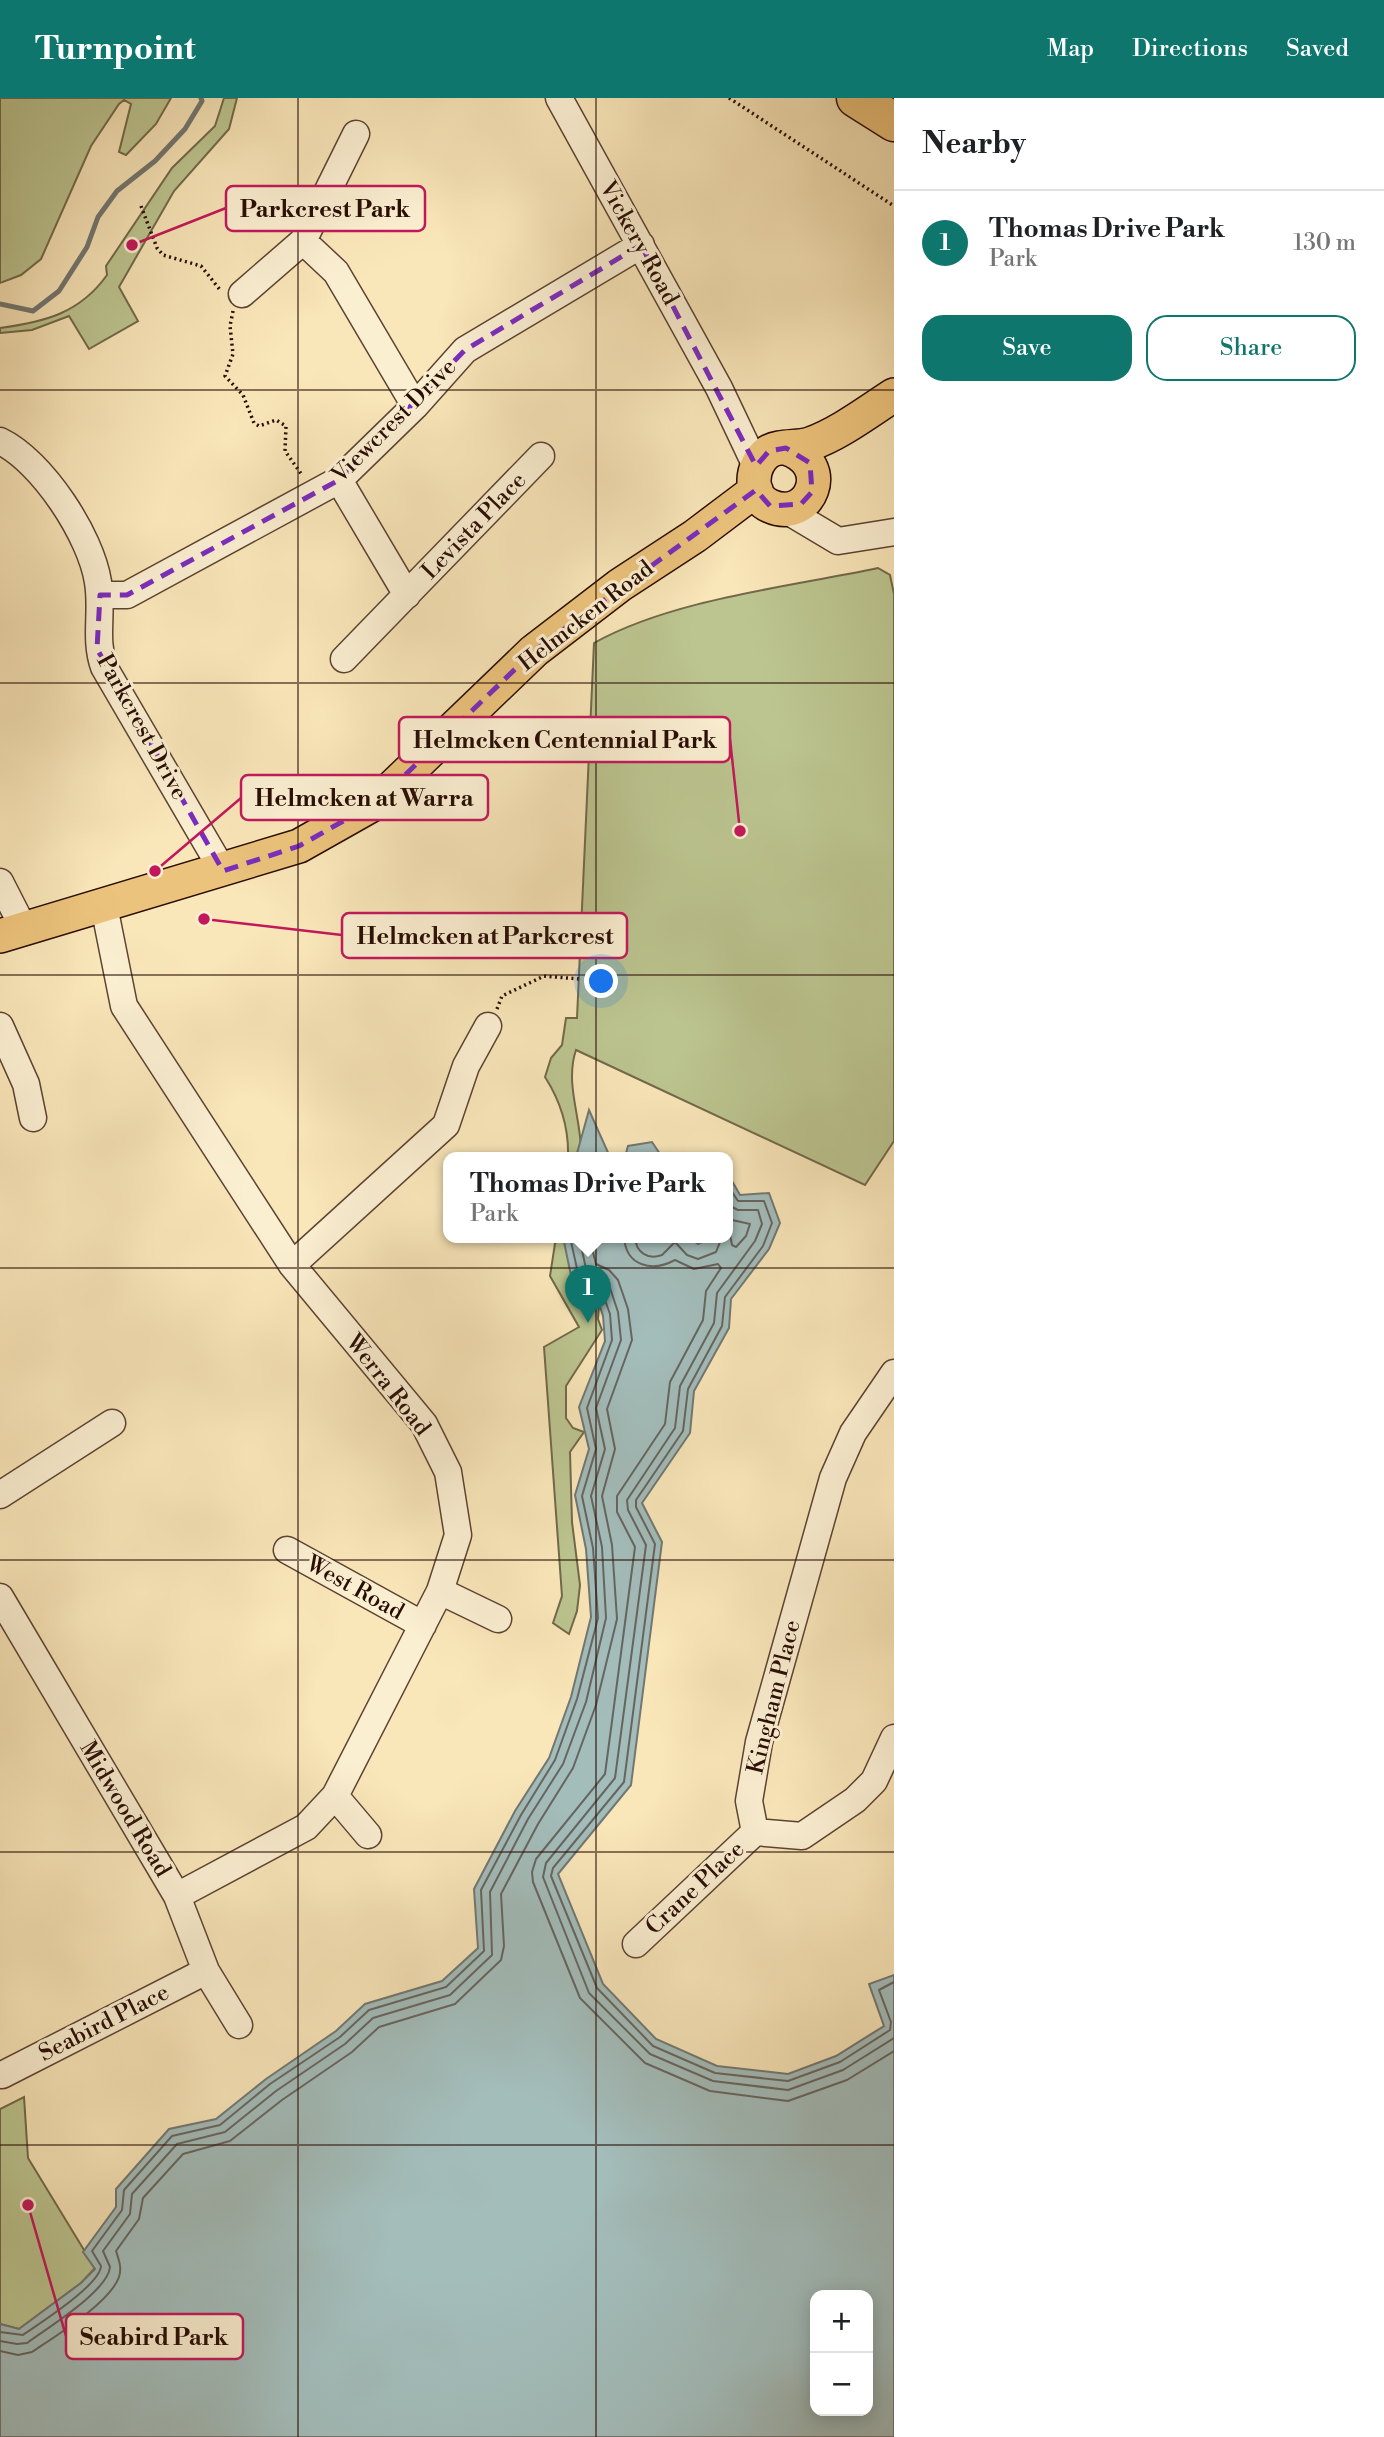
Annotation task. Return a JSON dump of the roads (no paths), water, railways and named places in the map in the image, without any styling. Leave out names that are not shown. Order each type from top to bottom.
[{"type":"highway","points":[[856,98],[894,122]]},
{"type":"main road","name":"Helmcken Road","points":[[779,481],[820,440],[894,395]]},
{"type":"main road","name":"Helmcken Road","points":[[12,933],[299,846],[377,802],[534,651],[620,585],[779,481],[894,422]]},
{"type":"street","name":"Vickery Road","points":[[559,98],[719,388],[779,481]]},
{"type":"street","points":[[242,294],[303,241],[356,134]]},
{"type":"street","points":[[303,241],[336,272],[415,406]]},
{"type":"street","name":"Viewcrest Drive","points":[[100,595],[127,595],[339,480],[415,406],[465,350],[641,245]]},
{"type":"street","name":"Parkcrest Drive","points":[[0,441],[32,463],[50,483],[88,551],[100,595],[97,649],[104,667],[223,871]]},
{"type":"street","name":"Levista Place","points":[[344,659],[541,456]]},
{"type":"street","name":"Levista Place","points":[[339,480],[407,595]]},
{"type":"street","points":[[779,481],[838,541],[894,532]]},
{"type":"street","points":[[0,882],[12,933]]},
{"type":"street","name":"Werra Road","points":[[104,906],[124,1006],[292,1265],[424,1424],[448,1472],[458,1535],[440,1591],[335,1796],[306,1827],[177,1896]]},
{"type":"street","points":[[0,1026],[26,1084],[33,1118]]},
{"type":"street","points":[[292,1265],[446,1125],[466,1066],[488,1026]]},
{"type":"street","name":"Kingham Place","points":[[755,1832],[749,1801],[759,1742],[833,1478],[853,1433],[890,1392]]},
{"type":"street","points":[[0,1495],[112,1423]]},
{"type":"street","name":"West Road","points":[[288,1550],[423,1625]]},
{"type":"street","points":[[440,1591],[498,1619]]},
{"type":"street","name":"Midwood Road","points":[[0,1597],[177,1896],[206,1970],[239,2025]]},
{"type":"street","points":[[755,1832],[802,1836],[855,1800],[874,1781],[894,1738]]},
{"type":"street","points":[[335,1796],[368,1835]]},
{"type":"street","name":"Crane Place","points":[[636,1944],[755,1832]]},
{"type":"street","name":"Seabird Place","points":[[2,2075],[206,1970]]},
{"type":"water","points":[[589,1110],[608,1152],[577,1152]]},
{"type":"water","points":[[652,1142],[659,1152],[626,1152],[628,1146]]},
{"type":"water","points":[[733,1183],[740,1195],[769,1193],[780,1223],[769,1249],[731,1299],[729,1328],[694,1391],[690,1433],[642,1503],[662,1542],[631,1785],[558,1874],[603,1984],[656,2039],[717,2066],[788,2074],[836,2056],[884,2026],[869,1984],[894,1975],[894,2437],[0,2437],[0,2324],[19,2329],[81,2283],[95,2269],[83,2252],[116,2207],[116,2189],[169,2129],[216,2119],[266,2079],[336,2031],[365,2004],[442,1981],[478,1948],[474,1889],[515,1811],[549,1758],[571,1697],[591,1617],[586,1549],[575,1495],[589,1449],[579,1407],[605,1341],[603,1316],[595,1291],[574,1290],[564,1243],[733,1243]]},
{"type":"waterway","points":[[0,304],[33,311],[59,291],[87,247],[98,217],[117,191],[155,161],[185,129],[202,101],[201,98]]},
{"type":"place","name":"Parkcrest Park","points":[[132,245]]},
{"type":"place","name":"Helmcken Centennial Park","points":[[740,831]]},
{"type":"place","name":"Helmcken at Warra","points":[[155,871]]},
{"type":"place","name":"Helmcken at Parkcrest","points":[[204,919]]},
{"type":"place","name":"Thomas Drive Park","points":[[588,1323]]},
{"type":"place","name":"Seabird Park","points":[[28,2205]]}]
